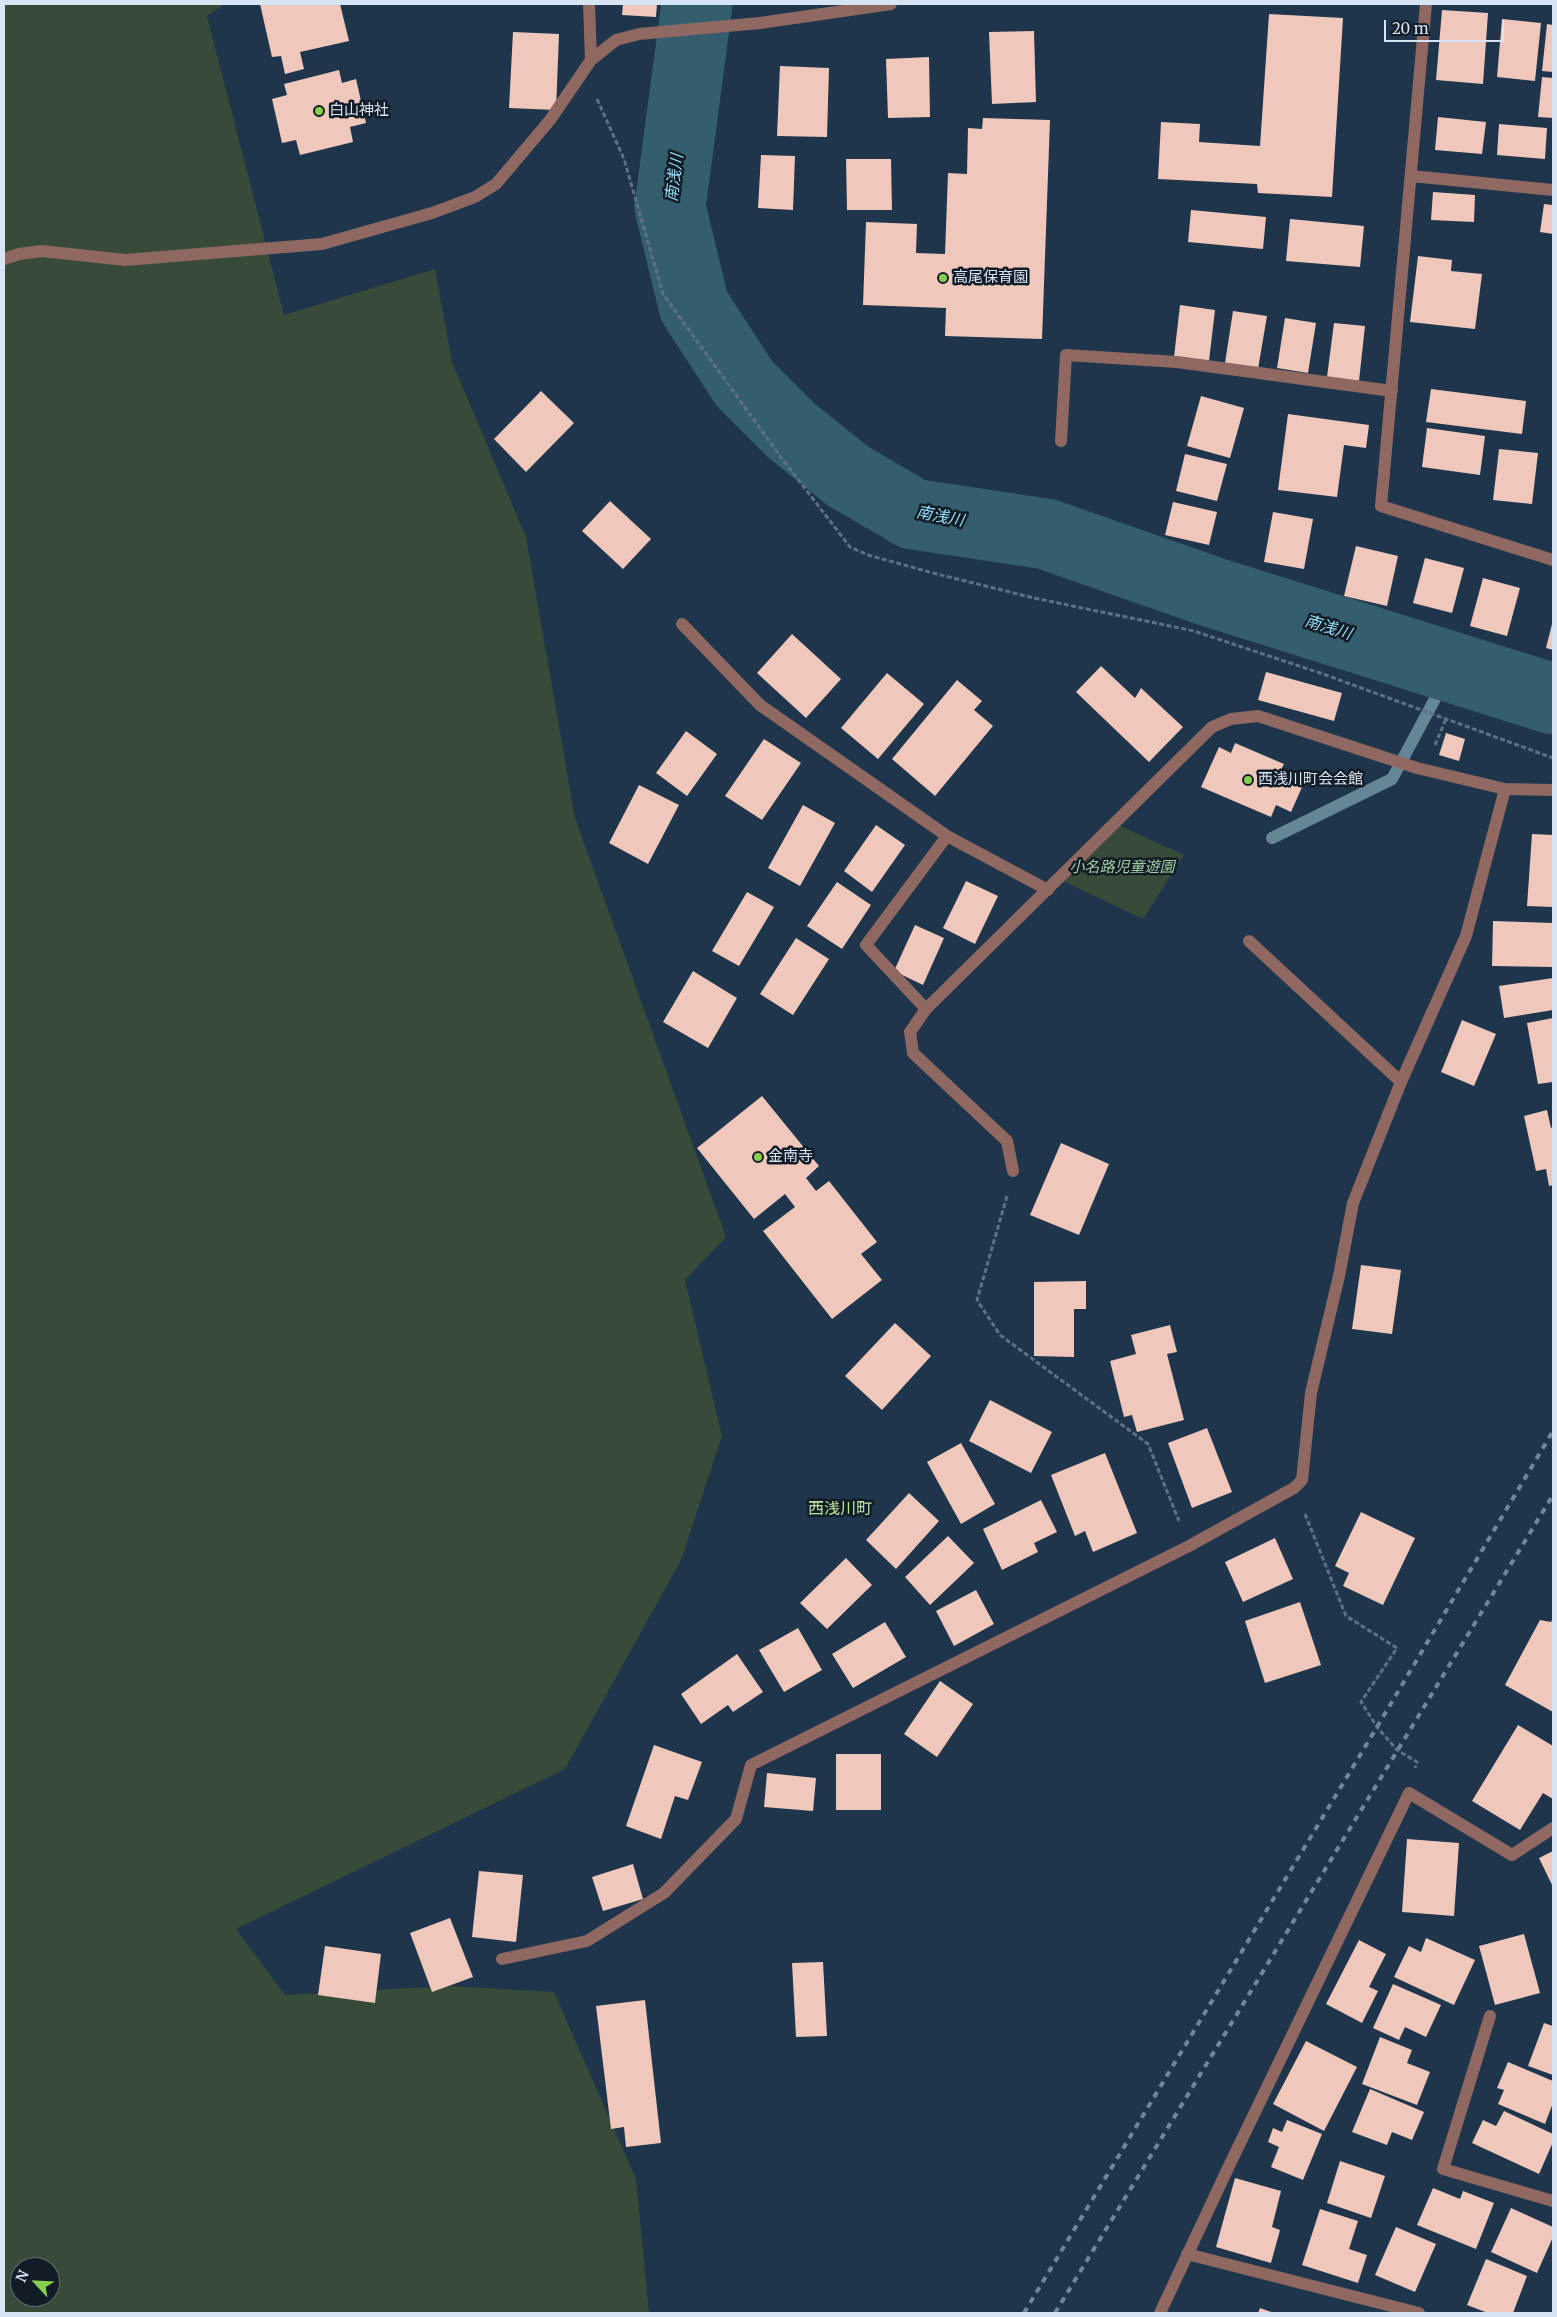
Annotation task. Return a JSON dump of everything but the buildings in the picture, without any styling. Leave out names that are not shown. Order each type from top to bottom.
[{"type":"street","points":[[589,4],[592,60]]},
{"type":"street","points":[[4,259],[19,254],[42,251],[124,260],[322,244],[432,213],[475,196],[496,184],[550,120],[592,60],[616,40],[639,34],[760,23],[891,4]]},
{"type":"street","points":[[1426,4],[1381,506],[1553,560]]},
{"type":"street","points":[[1411,176],[1553,190]]},
{"type":"street","points":[[1062,441],[1066,355],[1177,362],[1392,390]]},
{"type":"street","points":[[682,624],[760,705],[947,836],[1048,890]]},
{"type":"street","points":[[1013,1171],[1006,1140],[913,1053],[910,1032],[926,1010],[1212,727],[1232,719],[1258,716],[1416,768],[1505,789],[1553,790]]},
{"type":"street","points":[[502,1960],[587,1940],[664,1893],[736,1819],[751,1765],[1189,1546],[1294,1488],[1302,1480],[1311,1393],[1353,1203],[1401,1082],[1466,936],[1505,789]]},
{"type":"street","points":[[926,1010],[866,945],[947,836]]},
{"type":"street","points":[[1249,941],[1401,1082]]},
{"type":"street","points":[[1160,2313],[1409,1793],[1512,1855],[1553,1828]]},
{"type":"street","points":[[1490,2016],[1443,2169],[1553,2201]]},
{"type":"street","points":[[1188,2254],[1419,2313]]},
{"type":"path","points":[[592,60],[590,75],[592,88],[624,159],[663,294],[780,456],[850,547],[868,555],[1034,598],[1194,631],[1323,674],[1553,758]]},
{"type":"path","points":[[1013,1171],[978,1300],[1000,1335],[1148,1444],[1189,1546]]},
{"type":"path","points":[[1294,1488],[1346,1616],[1397,1648],[1361,1702],[1377,1727],[1397,1750],[1417,1762],[1409,1793]]},
{"type":"green space","points":[[4,4],[225,4],[207,16],[284,315],[435,269],[452,362],[526,537],[575,818],[726,1237],[685,1280],[722,1436],[681,1560],[565,1769],[236,1929],[285,1995],[447,1986],[554,1992],[636,2179],[649,2313],[4,2313]]},
{"type":"green space","name":"小名路児童遊園","points":[[1114,823],[1184,855],[1143,919],[1059,879]]},
{"type":"waterway","name":"南浅川","points":[[697,4],[670,207],[694,306],[744,383],[792,431],[848,476],[913,514],[1046,534],[1212,592],[1553,699]]},
{"type":"waterway","points":[[1272,838],[1392,779],[1452,667]]},
{"type":"railway","points":[[1024,2313],[1553,1431]]},
{"type":"railway","points":[[1055,2313],[1553,1495]]},
{"type":"place","name":"白山神社","points":[[319,111]]},
{"type":"place","name":"高尾保育園","points":[[943,278]]},
{"type":"place","name":"西浅川町会会館","points":[[1248,780]]},
{"type":"place","name":"金南寺","points":[[758,1157]]},
{"type":"district","name":"西浅川町","points":[[840,1509]]}]
